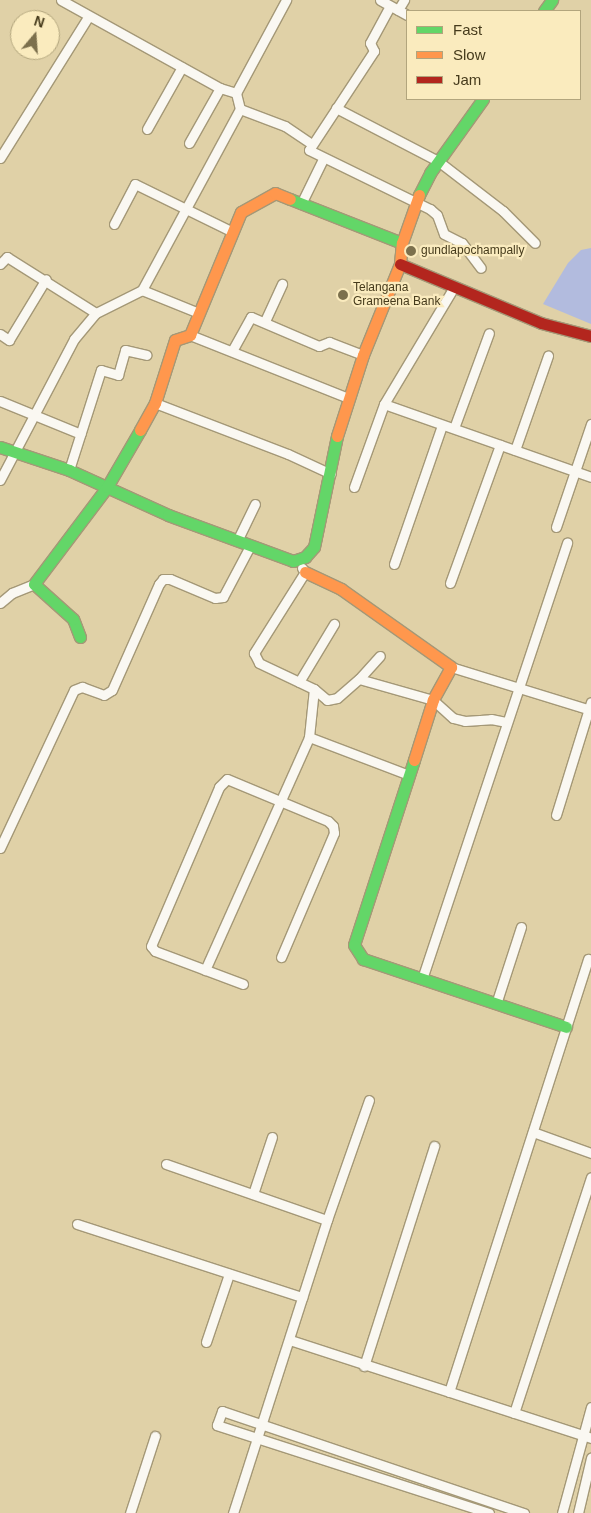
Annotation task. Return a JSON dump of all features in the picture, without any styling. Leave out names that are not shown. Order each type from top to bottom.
[{"type":"street","points":[[61,0],[88,17],[220,88],[236,93]]},
{"type":"street","points":[[0,480],[36,417],[74,338],[96,313],[142,290],[240,109],[236,93],[286,0]]},
{"type":"street","points":[[380,0],[406,14]]},
{"type":"street","points":[[404,0],[394,8],[370,42],[374,51],[309,150],[415,202],[437,215],[444,234],[462,243],[481,268]]},
{"type":"street","points":[[0,158],[88,17]]},
{"type":"street","points":[[147,129],[182,67]]},
{"type":"street","points":[[189,143],[220,88]]},
{"type":"street","points":[[299,561],[314,547],[332,474],[336,442],[348,398],[363,355],[400,264],[402,243],[415,202],[438,161],[482,100]]},
{"type":"street","points":[[336,108],[438,161],[496,205],[534,243]]},
{"type":"street","points":[[240,109],[285,126],[312,144]]},
{"type":"street","points":[[300,204],[323,158]]},
{"type":"street","points":[[114,224],[135,184],[184,210],[233,232]]},
{"type":"street","points":[[190,335],[241,212],[275,193],[402,243]]},
{"type":"street","points":[[0,264],[7,257],[46,279],[96,313]]},
{"type":"street","points":[[400,264],[541,323],[591,336]]},
{"type":"street","points":[[0,334],[9,340],[46,279]]},
{"type":"street","points":[[264,321],[282,284]]},
{"type":"street","points":[[354,487],[384,404],[454,287]]},
{"type":"street","points":[[142,290],[199,313]]},
{"type":"street","points":[[232,351],[248,318],[264,321],[319,346],[329,342],[363,355]]},
{"type":"street","points":[[454,428],[489,333]]},
{"type":"street","points":[[0,603],[12,593],[34,584],[106,487],[155,403],[174,340],[190,335],[348,398]]},
{"type":"street","points":[[69,470],[102,370],[118,375],[125,350],[146,355]]},
{"type":"street","points":[[515,450],[548,356]]},
{"type":"street","points":[[0,401],[81,434]]},
{"type":"street","points":[[155,403],[332,474]]},
{"type":"street","points":[[384,404],[591,477]]},
{"type":"street","points":[[556,528],[591,424]]},
{"type":"street","points":[[394,564],[442,425]]},
{"type":"street","points":[[450,583],[500,445]]},
{"type":"street","points":[[0,447],[17,451],[69,470],[168,515],[250,546],[299,561],[305,572],[341,589],[451,667],[518,690],[590,707],[556,815]]},
{"type":"street","points":[[238,541],[255,504]]},
{"type":"street","points":[[422,979],[567,542]]},
{"type":"street","points":[[0,848],[74,690],[82,687],[104,695],[112,690],[159,584],[163,579],[170,579],[216,598],[223,597],[250,546]]},
{"type":"street","points":[[305,572],[254,654],[259,662],[333,700],[359,679],[380,656]]},
{"type":"street","points":[[34,584],[73,619],[80,637]]},
{"type":"street","points":[[299,682],[334,624]]},
{"type":"street","points":[[451,667],[433,700],[354,944],[363,959],[566,1027]]},
{"type":"street","points":[[359,679],[433,700],[453,718],[465,721],[491,719],[507,722]]},
{"type":"street","points":[[205,970],[309,737],[314,689]]},
{"type":"street","points":[[309,737],[409,775]]},
{"type":"street","points":[[243,984],[154,951],[151,946],[156,928],[222,782],[227,779],[328,821],[334,833],[281,957]]},
{"type":"street","points":[[496,1004],[521,927]]},
{"type":"street","points":[[449,1392],[588,958]]},
{"type":"street","points":[[233,1513],[327,1220],[369,1100]]},
{"type":"street","points":[[532,1132],[591,1153]]},
{"type":"street","points":[[253,1194],[272,1137]]},
{"type":"street","points":[[364,1366],[434,1146]]},
{"type":"street","points":[[166,1164],[327,1220]]},
{"type":"street","points":[[514,1413],[591,1177]]},
{"type":"street","points":[[78,1224],[302,1297]]},
{"type":"street","points":[[206,1342],[229,1274]]},
{"type":"street","points":[[290,1340],[364,1366],[586,1436]]},
{"type":"street","points":[[562,1513],[586,1436],[591,1407]]},
{"type":"street","points":[[490,1513],[218,1425],[222,1411],[524,1513]]},
{"type":"street","points":[[130,1513],[155,1436]]},
{"type":"street","points":[[578,1513],[591,1458]]},
{"type":"water","points":[[591,248],[591,324],[543,304],[568,263],[581,250]]},
{"type":"traffic: fast","points":[[545,10],[552,0]]},
{"type":"traffic: fast","points":[[419,195],[430,173],[482,100]]},
{"type":"traffic: fast","points":[[290,199],[402,243]]},
{"type":"traffic: fast","points":[[80,637],[73,619],[34,584],[107,487],[140,430]]},
{"type":"traffic: fast","points":[[0,447],[69,470],[168,515],[293,561],[305,557],[314,547],[337,436]]},
{"type":"traffic: fast","points":[[414,760],[354,945],[363,959],[566,1027]]},
{"type":"traffic: slow","points":[[140,430],[155,403],[175,340],[190,335],[241,212],[275,193],[290,199]]},
{"type":"traffic: slow","points":[[337,436],[363,355],[400,264],[402,243],[419,195]]},
{"type":"traffic: slow","points":[[305,572],[341,589],[451,667],[433,700],[414,760]]},
{"type":"traffic: jam","points":[[400,264],[541,323],[591,336]]},
{"type":"place","name":"gundlapochampally","points":[[411,251]]},
{"type":"place","name":"Telangana Grameena Bank","points":[[343,295]]}]
